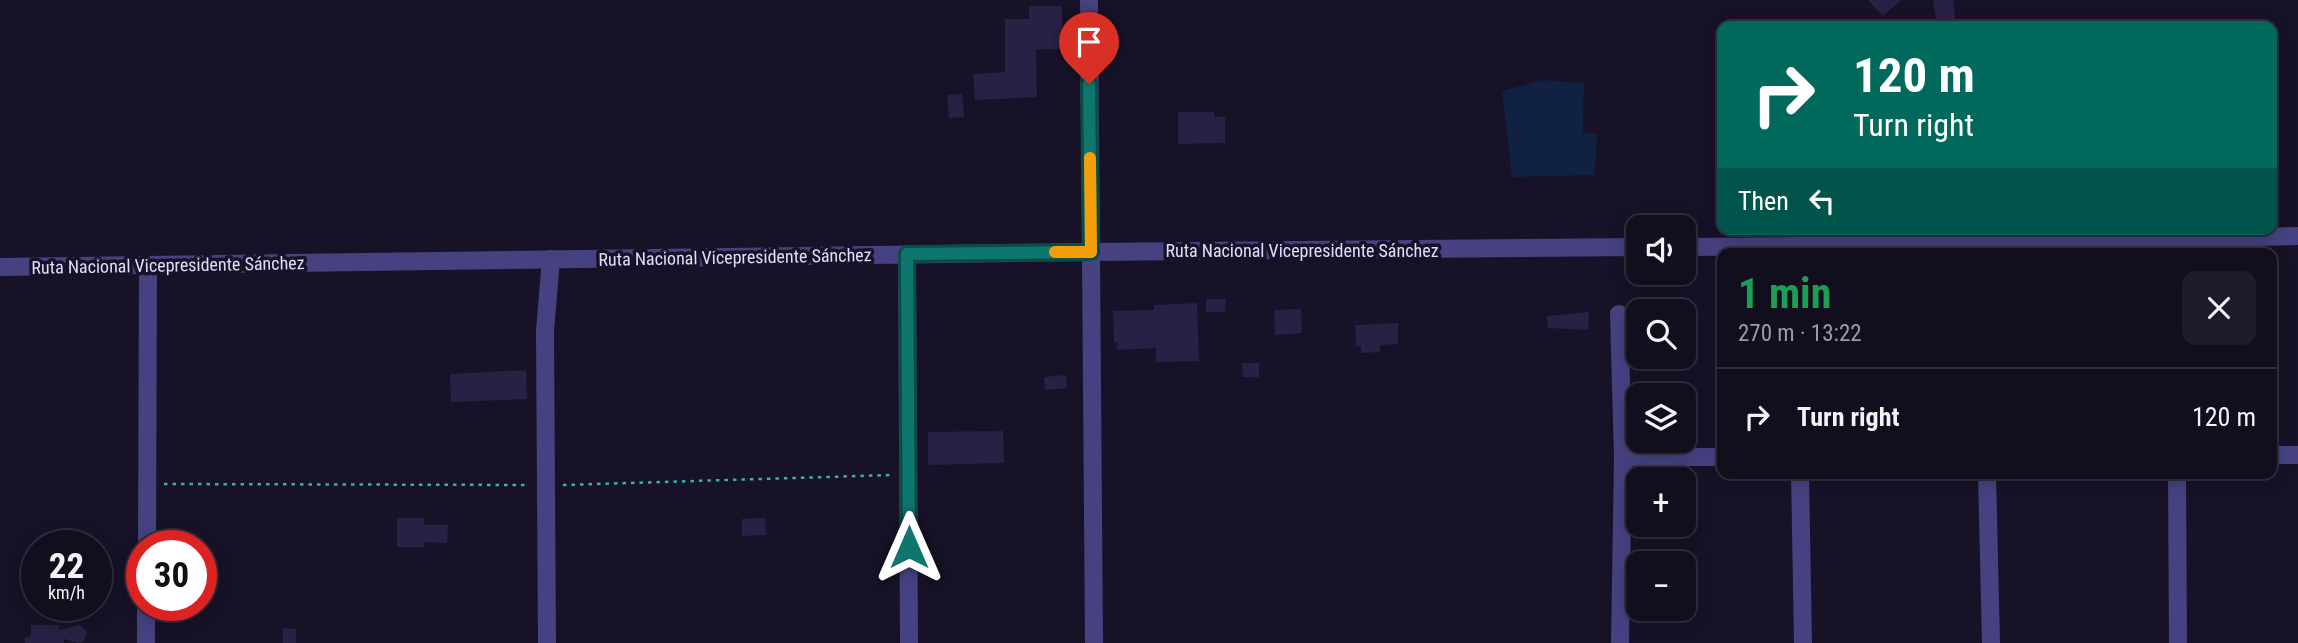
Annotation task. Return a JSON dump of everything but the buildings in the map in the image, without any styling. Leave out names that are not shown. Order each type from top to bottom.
[{"type":"street","points":[[1088,0],[1094,643]]},
{"type":"street","points":[[2006,248],[2298,236]]},
{"type":"street","name":"Ruta Nacional Vicepresidente Sánchez","points":[[0,267],[1626,247]]},
{"type":"street","points":[[1696,247],[1833,248]]},
{"type":"street","points":[[907,254],[909,643]]},
{"type":"street","points":[[547,643],[545,331],[551,259]]},
{"type":"street","points":[[146,530],[148,265]]},
{"type":"street","points":[[1619,314],[1623,457],[1620,643]]},
{"type":"street","points":[[2277,455],[2298,454]]},
{"type":"street","points":[[1623,457],[1717,457]]},
{"type":"street","points":[[1800,479],[1803,643]]},
{"type":"street","points":[[1987,479],[1991,643]]},
{"type":"street","points":[[2177,479],[2178,643]]},
{"type":"street","points":[[146,621],[146,643]]},
{"type":"water","points":[[1542,80],[1584,83],[1583,132],[1597,134],[1595,175],[1512,177],[1502,91]]},
{"type":"slow traffic","points":[[1055,252],[1091,252],[1090,158]]},
{"type":"route","points":[[909,547],[907,254],[1091,252],[1089,84]]}]
